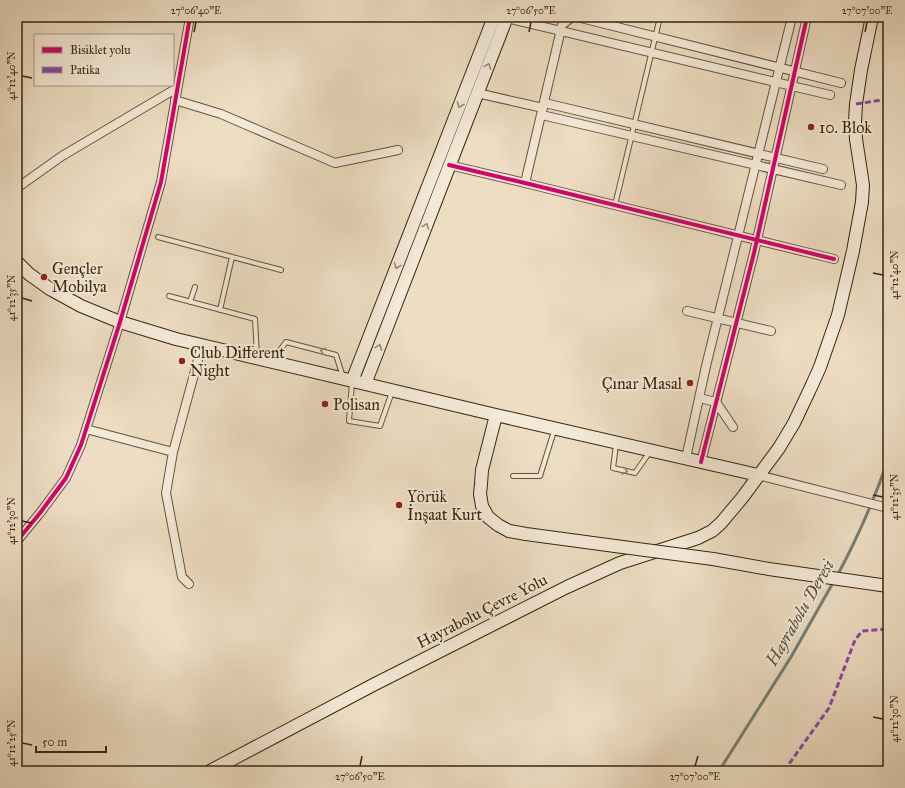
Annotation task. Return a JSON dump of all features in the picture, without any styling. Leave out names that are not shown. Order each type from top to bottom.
[{"type":"main road","points":[[348,380],[494,17]]},
{"type":"main road","name":"Hayrabolu Çevre Yolu","points":[[210,771],[375,684],[567,586],[620,563],[698,538],[712,531],[722,522],[779,448],[794,423],[812,385],[833,332],[845,289],[862,202],[863,185],[855,122],[861,70],[872,17]]},
{"type":"main road","points":[[365,384],[506,18]]},
{"type":"main road","points":[[17,262],[29,274],[50,289],[81,306],[120,322],[176,339],[758,475]]},
{"type":"main road","points":[[496,415],[482,470],[480,494],[482,506],[488,517],[509,531],[713,559],[883,586]]},
{"type":"street","points":[[17,541],[66,478],[81,445],[120,322],[161,182],[190,17]]},
{"type":"street","points":[[525,183],[562,25],[572,17]]},
{"type":"street","points":[[577,17],[841,83]]},
{"type":"street","points":[[686,458],[718,318],[792,17]]},
{"type":"street","points":[[701,462],[756,240],[807,17]]},
{"type":"street","points":[[506,18],[830,96]]},
{"type":"street","points":[[17,188],[62,156],[177,88]]},
{"type":"street","points":[[477,93],[543,109],[632,136],[841,185]]},
{"type":"street","points":[[175,100],[221,114],[335,163],[398,150]]},
{"type":"street","points":[[543,109],[634,124],[823,169]]},
{"type":"street","points":[[449,165],[834,259]]},
{"type":"street","points":[[687,311],[771,331]]},
{"type":"street","points":[[17,340],[17,356]]},
{"type":"street","points":[[189,584],[182,577],[166,493],[173,452],[202,345]]},
{"type":"street","points":[[699,398],[716,402],[732,428]]},
{"type":"street","points":[[86,429],[173,452]]},
{"type":"street","points":[[758,475],[888,508]]},
{"type":"lane","points":[[615,205],[660,17]]},
{"type":"lane","points":[[158,237],[281,270]]},
{"type":"lane","points":[[220,310],[232,257]]},
{"type":"lane","points":[[190,302],[195,287]]},
{"type":"lane","points":[[169,296],[255,319],[257,358]]},
{"type":"lane","points":[[271,362],[286,342],[336,355],[348,380],[349,421],[380,426],[392,390]]},
{"type":"lane","points":[[513,476],[540,476],[554,428]]},
{"type":"lane","points":[[616,442],[613,468],[635,473],[651,450]]},
{"type":"waterway","name":"Hayrabolu Deresi","points":[[837,576],[865,519],[888,460]]},
{"type":"waterway","name":"Hayrabolu Deresi","points":[[719,771],[791,657],[834,581]]},
{"type":"marked path","points":[[856,104],[888,99]]},
{"type":"marked path","points":[[784,771],[829,708],[855,640],[862,631],[888,629]]},
{"type":"cycle path","points":[[17,541],[66,478],[81,445],[120,322],[161,182],[190,17]]},
{"type":"cycle path","points":[[701,462],[754,253],[807,17]]},
{"type":"cycle path","points":[[449,165],[834,259]]},
{"type":"place","name":"10. Blok","points":[[811,127]]},
{"type":"place","name":"Gençler Mobilya","points":[[44,277]]},
{"type":"place","name":"Club Different Night","points":[[182,361]]},
{"type":"place","name":"Çınar Masal","points":[[690,383]]},
{"type":"place","name":"Polisan","points":[[325,404]]},
{"type":"place","name":"Yörük İnşaat Kurt","points":[[399,505]]}]
